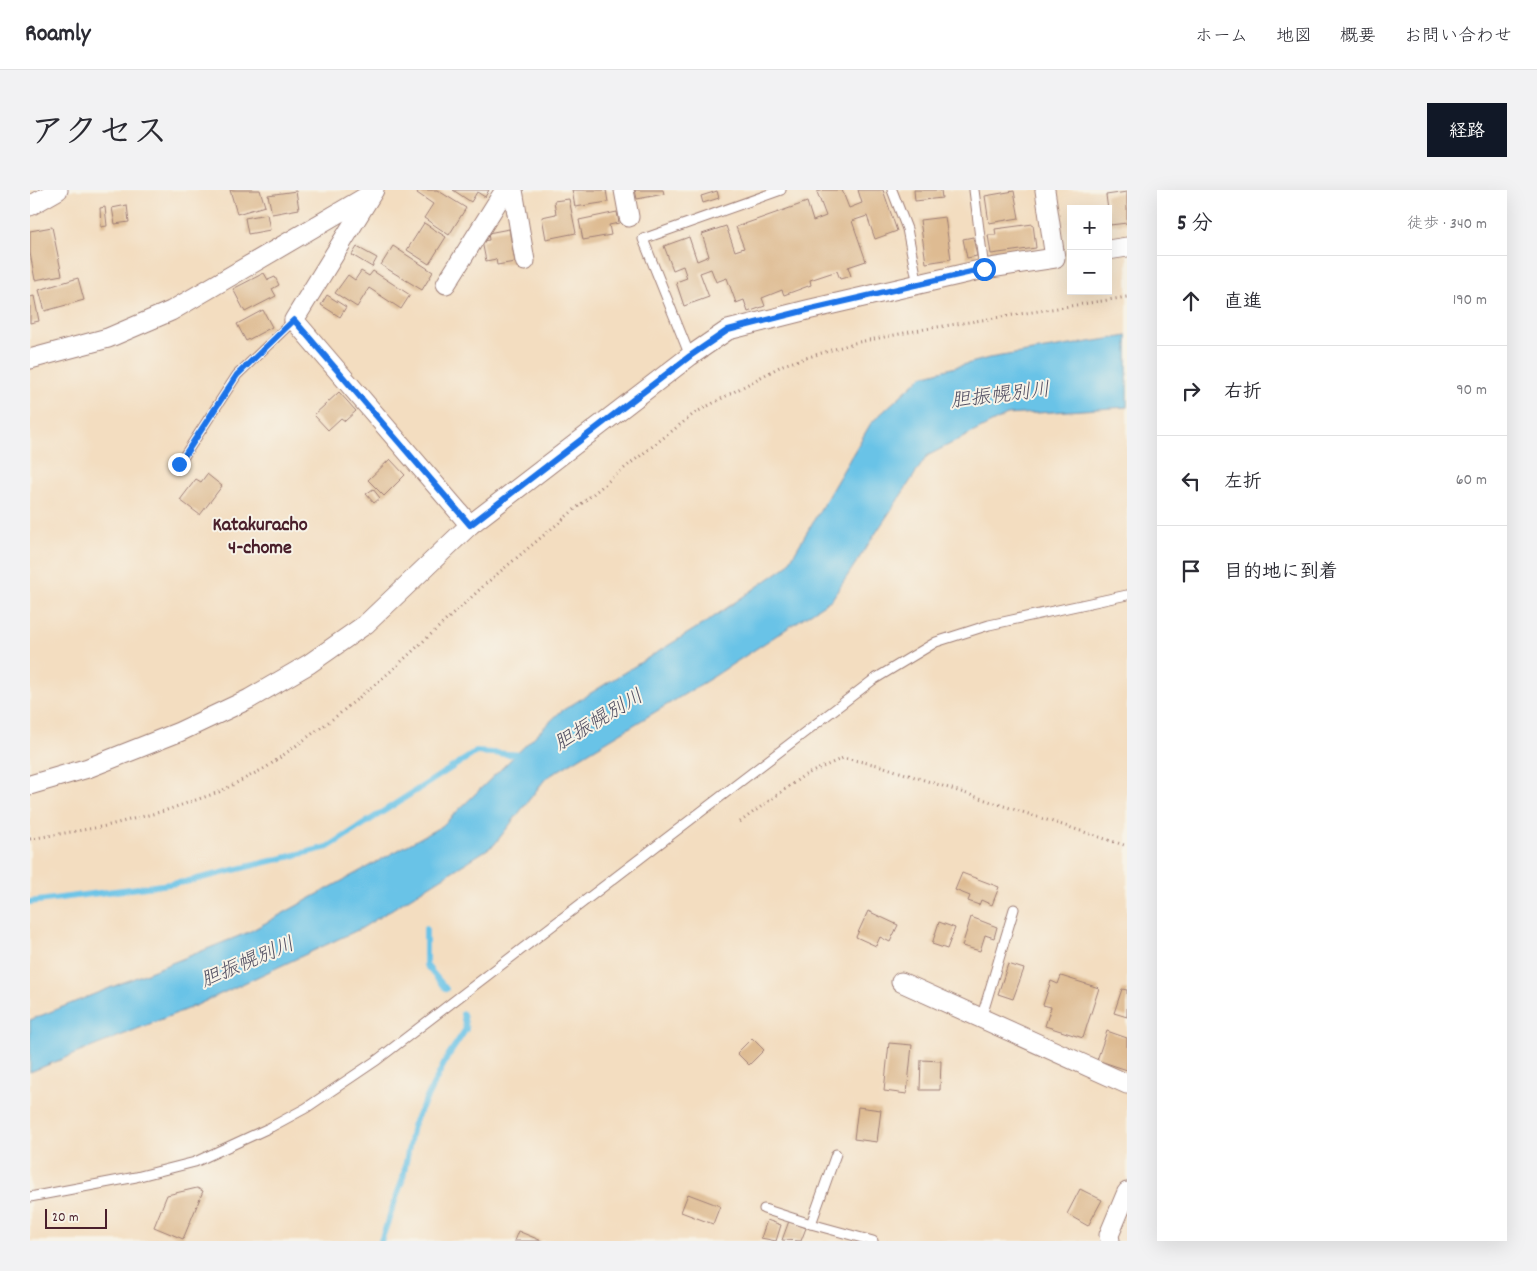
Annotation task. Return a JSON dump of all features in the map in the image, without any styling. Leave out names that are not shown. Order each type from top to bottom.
[{"type":"street","points":[[446,284],[505,190]]},
{"type":"street","points":[[513,190],[526,261]]},
{"type":"street","points":[[624,190],[629,216]]},
{"type":"street","points":[[30,785],[88,768],[179,732],[249,699],[309,664],[366,624],[470,525],[690,356],[728,330],[984,269],[1063,257],[1045,190]]},
{"type":"street","points":[[30,206],[51,191]]},
{"type":"street","points":[[372,192],[294,320],[470,525]]},
{"type":"street","points":[[30,359],[108,338],[171,311],[372,192]]},
{"type":"street","points":[[1112,249],[1127,247]]},
{"type":"street","points":[[901,982],[1127,1084]]},
{"type":"street","points":[[1110,1241],[1109,1235],[1127,1192]]},
{"type":"lane","points":[[690,356],[643,239],[781,190]]},
{"type":"lane","points":[[892,190],[907,229],[918,285]]},
{"type":"lane","points":[[974,190],[984,269]]},
{"type":"lane","points":[[179,464],[237,375],[294,320]]},
{"type":"lane","points":[[30,1197],[136,1177],[195,1162],[278,1124],[306,1108],[377,1060],[606,887],[780,750],[873,680],[936,642],[990,625],[1127,595]]},
{"type":"lane","points":[[981,1019],[1014,909]]},
{"type":"lane","points":[[811,1224],[836,1154]]},
{"type":"lane","points":[[764,1208],[811,1224],[873,1241]]},
{"type":"path","points":[[30,839],[106,826],[164,811],[219,792],[267,767],[338,715],[384,678],[490,581],[617,474],[687,419],[783,365],[854,343],[925,329],[1127,297]]},
{"type":"path","points":[[740,822],[803,776],[843,758],[878,765],[1127,846]]},
{"type":"water","name":"胆振幌別川","points":[[1127,336],[1127,407],[1007,415],[927,456],[832,599],[713,677],[546,778],[494,845],[362,928],[197,1005],[30,1072],[30,1020],[249,932],[442,826],[560,712],[708,621],[787,566],[871,423],[922,376],[989,358]]},
{"type":"building","points":[[230,190],[260,190],[265,206],[237,214]]},
{"type":"building","points":[[419,190],[437,190],[466,208],[449,235],[424,218],[433,204],[417,193]]},
{"type":"building","points":[[453,190],[489,190],[485,197],[477,192],[471,202]]},
{"type":"building","points":[[572,190],[606,190],[608,202],[575,207]]},
{"type":"building","points":[[635,190],[663,190],[664,194],[637,199]]},
{"type":"building","points":[[842,190],[849,208],[862,203],[858,190],[883,190],[897,231],[875,239],[867,216],[852,221],[866,261],[848,267],[851,276],[840,279],[837,271],[810,280],[811,285],[784,295],[782,290],[762,298],[765,306],[748,312],[744,300],[736,303],[727,278],[716,282],[711,269],[700,273],[709,297],[684,306],[676,282],[687,278],[683,266],[673,270],[664,246],[689,237],[697,261],[709,256],[702,234],[726,226],[735,251],[744,248],[736,227],[807,202],[813,221],[826,216],[817,192]]},
{"type":"building","points":[[914,190],[941,190],[942,198],[915,201]]},
{"type":"building","points":[[296,191],[299,209],[272,214],[268,195]]},
{"type":"building","points":[[717,191],[719,198],[703,203],[701,196]]},
{"type":"building","points":[[1014,191],[1019,218],[989,223],[985,196]]},
{"type":"building","points":[[1127,192],[1127,223],[1112,225],[1112,205],[1107,205],[1106,195]]},
{"type":"building","points":[[569,199],[576,233],[546,239],[542,217],[556,214],[554,201]]},
{"type":"building","points":[[127,205],[129,222],[115,224],[112,208]]},
{"type":"building","points":[[105,207],[107,226],[101,227],[100,208]]},
{"type":"building","points":[[617,212],[619,223],[609,225],[611,235],[583,240],[579,220]]},
{"type":"building","points":[[267,214],[270,230],[248,234],[245,218]]},
{"type":"building","points":[[945,217],[951,259],[926,263],[920,220]]},
{"type":"building","points":[[424,223],[446,237],[429,264],[407,250]]},
{"type":"building","points":[[1033,224],[1036,248],[991,254],[988,235],[996,235],[995,229]]},
{"type":"building","points":[[52,227],[62,275],[35,280],[30,253],[30,231]]},
{"type":"building","points":[[509,229],[515,262],[497,265],[496,259],[486,261],[482,241],[489,240],[488,233]]},
{"type":"building","points":[[973,237],[977,256],[967,258],[963,239]]},
{"type":"building","points":[[393,246],[433,272],[422,290],[381,265]]},
{"type":"building","points":[[357,247],[377,258],[372,267],[352,255]]},
{"type":"building","points":[[361,271],[369,276],[373,271],[410,295],[401,309],[369,288],[357,307],[335,293],[348,275],[355,280]]},
{"type":"building","points":[[264,273],[268,280],[275,277],[279,285],[272,289],[276,296],[245,312],[233,289]]},
{"type":"building","points":[[78,278],[84,300],[45,311],[39,290]]},
{"type":"building","points":[[327,295],[346,307],[340,317],[321,305]]},
{"type":"building","points":[[34,296],[39,321],[30,323],[30,297]]},
{"type":"building","points":[[263,310],[272,327],[246,341],[237,324]]},
{"type":"building","points":[[339,392],[356,411],[345,421],[341,418],[328,430],[314,415]]},
{"type":"building","points":[[390,459],[405,475],[384,496],[368,480]]},
{"type":"building","points":[[207,474],[222,486],[200,515],[180,500],[196,479],[201,482]]},
{"type":"building","points":[[373,489],[380,498],[374,503],[366,494]]},
{"type":"building","points":[[962,873],[999,887],[992,905],[981,900],[979,905],[968,901],[970,896],[955,890]]},
{"type":"building","points":[[868,911],[898,925],[890,942],[880,937],[876,946],[856,937]]},
{"type":"building","points":[[971,917],[997,927],[994,938],[985,935],[980,951],[962,946]]},
{"type":"building","points":[[939,922],[955,928],[947,949],[932,944]]},
{"type":"building","points":[[1008,964],[1024,969],[1013,999],[998,994]]},
{"type":"building","points":[[1061,976],[1099,988],[1083,1038],[1045,1026],[1051,1007],[1043,1005],[1051,981],[1058,984]]},
{"type":"building","points":[[1122,989],[1127,990],[1127,1017],[1114,1013]]},
{"type":"building","points":[[1107,1031],[1127,1038],[1127,1070],[1097,1060]]},
{"type":"building","points":[[752,1038],[764,1050],[749,1065],[737,1053]]},
{"type":"building","points":[[889,1043],[912,1045],[907,1094],[884,1091]]},
{"type":"building","points":[[921,1060],[941,1061],[940,1090],[920,1090]]},
{"type":"building","points":[[858,1107],[881,1110],[877,1142],[854,1139]]},
{"type":"building","points":[[197,1188],[203,1191],[183,1239],[154,1227],[167,1195]]},
{"type":"building","points":[[1080,1189],[1102,1200],[1088,1226],[1067,1214]]},
{"type":"building","points":[[688,1194],[720,1206],[713,1224],[681,1212]]},
{"type":"building","points":[[767,1220],[781,1225],[776,1241],[761,1238]]},
{"type":"building","points":[[789,1221],[806,1228],[801,1241],[782,1240]]},
{"type":"building","points":[[518,1231],[542,1241],[514,1241]]},
{"type":"waterway","points":[[30,902],[185,882],[328,847],[476,752],[523,755]]},
{"type":"waterway","points":[[426,929],[426,965],[446,989]]},
{"type":"waterway","points":[[381,1241],[403,1178],[413,1125],[448,1056],[466,1029],[463,1014]]},
{"type":"district","name":"Katakuracho 4-chome","points":[[260,534]]},
{"type":"route","points":[[179,464],[237,375],[294,320],[470,525],[690,356],[728,330],[984,269]]}]
